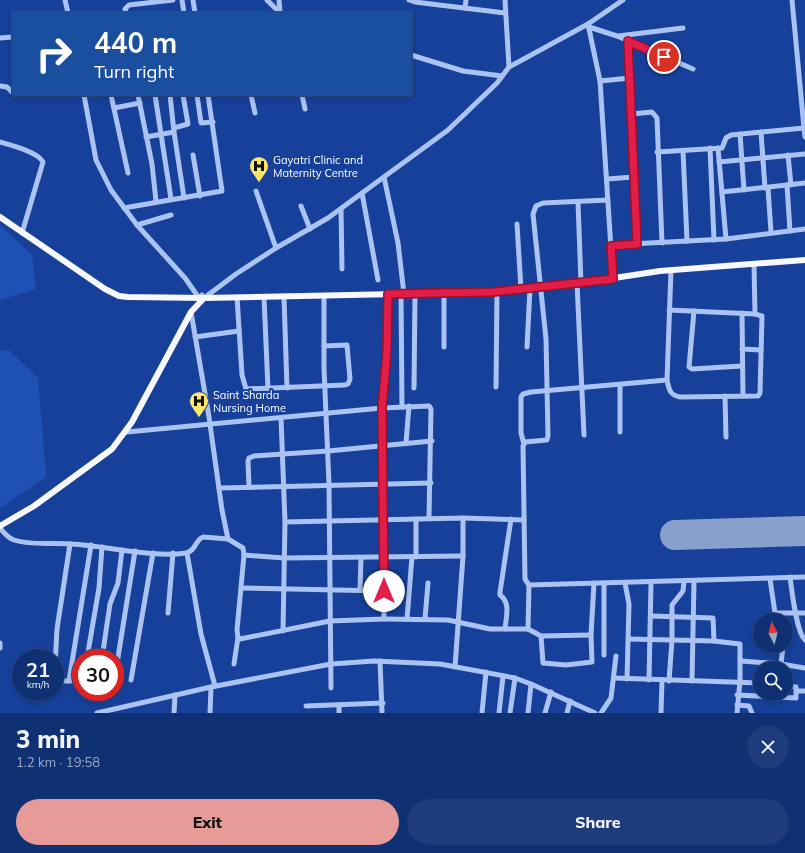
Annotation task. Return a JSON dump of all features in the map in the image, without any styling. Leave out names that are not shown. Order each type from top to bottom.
[{"type":"main road","points":[[0,217],[105,289],[120,296],[237,298],[497,292],[613,279],[671,270],[805,260]]},
{"type":"main road","points":[[0,527],[34,506],[112,449],[127,432],[150,392],[191,312],[201,298]]},
{"type":"street","points":[[65,0],[68,12]]},
{"type":"street","points":[[125,0],[126,12]]},
{"type":"street","points":[[126,6],[173,0]]},
{"type":"street","points":[[182,0],[184,12]]},
{"type":"street","points":[[193,0],[195,12]]},
{"type":"street","points":[[267,0],[279,12]]},
{"type":"street","points":[[279,0],[280,12]]},
{"type":"street","points":[[409,0],[505,13]]},
{"type":"street","points":[[465,8],[466,0]]},
{"type":"street","points":[[504,0],[509,67]]},
{"type":"street","points":[[84,96],[96,160],[111,190],[137,225],[201,298],[204,294],[212,292],[276,248],[310,229],[341,209],[448,130],[502,76],[509,67],[588,26],[624,0]]},
{"type":"street","points":[[792,0],[805,137]]},
{"type":"street","points":[[588,26],[617,36],[693,69]]},
{"type":"street","points":[[588,26],[600,80],[613,279]]},
{"type":"street","points":[[617,36],[683,28]]},
{"type":"street","points":[[0,38],[12,37]]},
{"type":"street","points":[[628,41],[637,244]]},
{"type":"street","points":[[412,55],[463,71],[502,76]]},
{"type":"street","points":[[600,80],[630,78]]},
{"type":"street","points":[[0,86],[7,87],[12,92]]},
{"type":"street","points":[[0,89],[7,87]]},
{"type":"street","points":[[111,96],[128,173]]},
{"type":"street","points":[[138,96],[152,164],[156,201]]},
{"type":"street","points":[[155,96],[171,199]]},
{"type":"street","points":[[170,96],[184,198]]},
{"type":"street","points":[[146,136],[161,134],[188,124],[183,96]]},
{"type":"street","points":[[197,96],[201,123],[213,122]]},
{"type":"street","points":[[124,208],[156,201],[220,193],[223,189],[208,96]]},
{"type":"street","points":[[251,96],[255,113]]},
{"type":"street","points":[[302,96],[304,110]]},
{"type":"street","points":[[114,108],[140,103]]},
{"type":"street","points":[[632,114],[652,112],[657,118],[657,152],[662,243]]},
{"type":"street","points":[[657,152],[722,148],[726,138],[740,134],[804,128]]},
{"type":"street","points":[[761,132],[762,158],[767,188],[771,232]]},
{"type":"street","points":[[740,134],[744,190]]},
{"type":"street","points":[[0,142],[40,157],[43,162],[22,233]]},
{"type":"street","points":[[710,148],[714,240]]},
{"type":"street","points":[[718,148],[726,239]]},
{"type":"street","points":[[683,151],[687,241]]},
{"type":"street","points":[[719,162],[805,154]]},
{"type":"street","points":[[193,155],[200,196]]},
{"type":"street","points":[[788,155],[790,231]]},
{"type":"street","points":[[384,177],[398,243],[402,294],[402,406]]},
{"type":"street","points":[[607,179],[634,177]]},
{"type":"street","points":[[722,192],[805,183]]},
{"type":"street","points":[[256,191],[276,248]]},
{"type":"street","points":[[362,193],[378,280]]},
{"type":"street","points":[[524,444],[528,441],[547,440],[548,389],[542,287],[533,214],[536,206],[543,203],[608,200]]},
{"type":"street","points":[[578,202],[584,435]]},
{"type":"street","points":[[301,206],[310,229]]},
{"type":"street","points":[[341,209],[342,269]]},
{"type":"street","points":[[137,225],[171,215]]},
{"type":"street","points":[[517,224],[522,289]]},
{"type":"street","points":[[611,246],[726,239],[771,232],[805,229]]},
{"type":"street","points":[[754,265],[755,314]]},
{"type":"street","points":[[669,310],[742,313],[762,316],[760,393],[755,397],[680,397],[672,395],[669,391],[667,380],[669,310],[671,270]]},
{"type":"street","points":[[527,347],[530,288]]},
{"type":"street","points":[[496,387],[497,292]]},
{"type":"street","points":[[444,293],[444,347]]},
{"type":"street","points":[[384,619],[382,408],[387,352],[388,294]]},
{"type":"street","points":[[414,388],[415,294]]},
{"type":"street","points":[[324,296],[325,386],[329,484],[331,688]]},
{"type":"street","points":[[264,297],[268,390]]},
{"type":"street","points":[[284,297],[287,388]]},
{"type":"street","points":[[237,298],[244,387],[251,390],[268,390],[344,386],[348,384],[350,379],[347,346],[324,346]]},
{"type":"street","points":[[694,311],[689,367],[692,369],[742,366]]},
{"type":"street","points":[[191,312],[228,539]]},
{"type":"street","points":[[742,313],[743,396]]},
{"type":"street","points":[[195,337],[239,331]]},
{"type":"street","points":[[742,349],[761,350]]},
{"type":"street","points":[[528,629],[529,585],[525,579],[524,444],[521,433],[522,395],[548,389],[620,385],[667,380]]},
{"type":"street","points":[[620,385],[620,432]]},
{"type":"street","points":[[726,396],[726,437]]},
{"type":"street","points":[[127,432],[402,406],[429,406],[431,409],[432,441],[429,518]]},
{"type":"street","points":[[406,443],[408,406]]},
{"type":"street","points":[[281,418],[281,453],[284,486],[283,631]]},
{"type":"street","points":[[249,487],[249,458],[281,453],[328,451],[432,441]]},
{"type":"street","points":[[219,488],[329,484],[431,483]]},
{"type":"street","points":[[284,522],[429,518],[524,520]]},
{"type":"street","points":[[455,667],[463,556],[463,518]]},
{"type":"street","points":[[407,619],[414,557],[416,519]]},
{"type":"street","points":[[505,629],[507,604],[506,600],[500,595],[500,592],[510,520]]},
{"type":"street","points":[[0,527],[8,538],[15,540],[91,545],[122,550],[153,552],[187,553],[194,549],[198,540],[203,537],[228,539],[243,548],[244,555],[238,637],[234,664]]},
{"type":"street","points":[[56,649],[57,629],[70,544]]},
{"type":"street","points":[[69,681],[91,545]]},
{"type":"street","points":[[89,649],[99,588],[102,547]]},
{"type":"street","points":[[103,649],[110,604],[118,583],[122,550]]},
{"type":"street","points":[[120,649],[136,551]]},
{"type":"street","points":[[131,680],[153,552]]},
{"type":"street","points":[[168,613],[173,553]]},
{"type":"street","points":[[187,553],[201,634],[213,686],[210,713]]},
{"type":"street","points":[[244,555],[284,558],[463,556]]},
{"type":"street","points":[[360,590],[361,558]]},
{"type":"street","points":[[790,577],[801,636],[805,639]]},
{"type":"street","points":[[529,585],[651,583],[805,577]]},
{"type":"street","points":[[770,579],[775,613]]},
{"type":"street","points":[[670,681],[673,601],[682,591],[684,581]]},
{"type":"street","points":[[692,681],[691,642],[694,581]]},
{"type":"street","points":[[425,619],[428,583]]},
{"type":"street","points":[[541,636],[542,662],[566,665],[592,662],[590,635],[594,583]]},
{"type":"street","points":[[604,583],[604,654]]},
{"type":"street","points":[[626,583],[629,604],[627,679]]},
{"type":"street","points":[[649,680],[651,583]]},
{"type":"street","points":[[241,588],[384,591]]},
{"type":"street","points":[[793,614],[805,613]]},
{"type":"street","points":[[651,616],[714,619],[714,641]]},
{"type":"street","points":[[238,637],[247,639],[330,621],[384,619],[425,619],[459,622],[490,629],[528,629],[541,636],[590,635]]},
{"type":"street","points":[[629,639],[691,642],[714,641],[740,644],[741,661],[740,681],[737,695],[737,713]]},
{"type":"street","points":[[0,643],[0,648]]},
{"type":"street","points":[[601,713],[611,698],[616,656]]},
{"type":"street","points":[[380,661],[382,713]]},
{"type":"street","points":[[96,713],[213,686],[331,664],[380,661],[455,667],[515,678],[551,692],[595,713]]},
{"type":"street","points":[[741,661],[753,662]]},
{"type":"street","points":[[793,666],[805,668]]},
{"type":"street","points":[[482,713],[486,672]]},
{"type":"street","points":[[499,713],[503,676]]},
{"type":"street","points":[[510,713],[515,678]]},
{"type":"street","points":[[614,678],[670,681],[753,682]]},
{"type":"street","points":[[661,713],[662,680]]},
{"type":"street","points":[[64,681],[72,681]]},
{"type":"street","points":[[528,713],[531,684]]},
{"type":"street","points":[[737,695],[793,700],[796,697],[797,690],[796,686],[793,686]]},
{"type":"street","points":[[797,690],[805,691]]},
{"type":"street","points":[[545,713],[551,692]]},
{"type":"street","points":[[174,695],[174,713]]},
{"type":"street","points":[[567,713],[570,701]]},
{"type":"street","points":[[306,706],[382,703]]},
{"type":"street","points":[[737,704],[749,706],[752,713]]},
{"type":"street","points":[[339,705],[339,713]]},
{"type":"shaded area","points":[[0,225],[32,255],[36,289],[0,300]]},
{"type":"shaded area","points":[[9,350],[38,378],[46,477],[0,508],[0,351]]},
{"type":"runway","points":[[675,535],[805,531]]},
{"type":"place","name":"Gayatri Clinic and Maternity Centre","points":[[259,183]]},
{"type":"place","name":"Saint Sharda Nursing Home","points":[[199,418]]},
{"type":"route","points":[[384,591],[382,408],[387,352],[388,294],[493,292],[613,279],[611,246],[637,244],[628,41],[664,57]]}]
